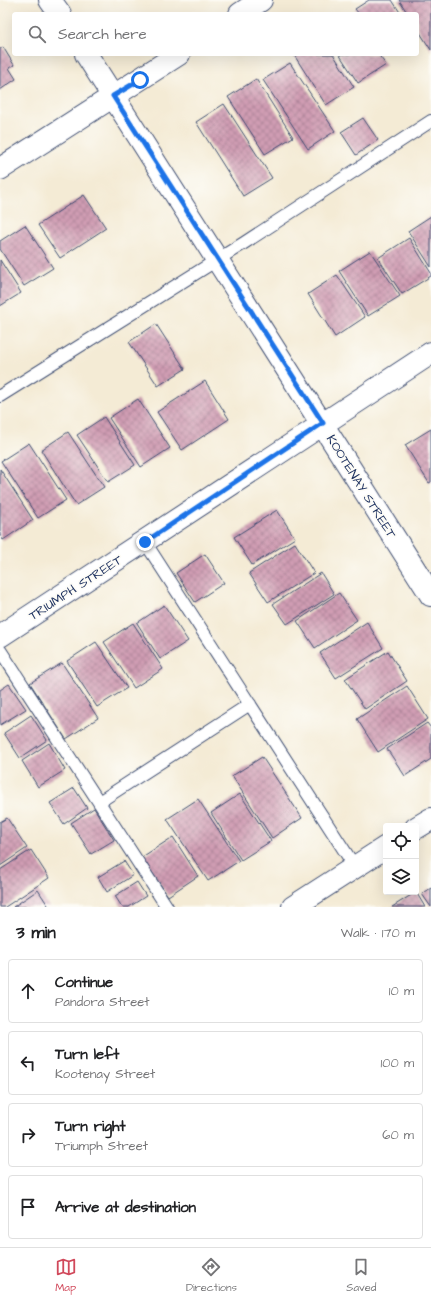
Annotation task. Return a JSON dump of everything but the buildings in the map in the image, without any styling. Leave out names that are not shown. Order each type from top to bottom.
[{"type":"street","points":[[50,0],[59,12]]},
{"type":"street","points":[[243,12],[261,0]]},
{"type":"street","name":"KOOTENAY STREET","points":[[87,56],[429,588]]},
{"type":"street","points":[[0,169],[176,56]]},
{"type":"street","name":"TRIUMPH STREET","points":[[0,636],[431,353]]},
{"type":"street","points":[[419,826],[431,819]]},
{"type":"street","points":[[293,907],[383,849]]},
{"type":"lane","points":[[0,396],[217,259],[431,121]]},
{"type":"lane","points":[[145,542],[355,867]]},
{"type":"lane","points":[[0,650],[167,907]]},
{"type":"lane","points":[[99,802],[250,704]]},
{"type":"route","points":[[140,80],[113,96],[323,423],[145,542]]}]
